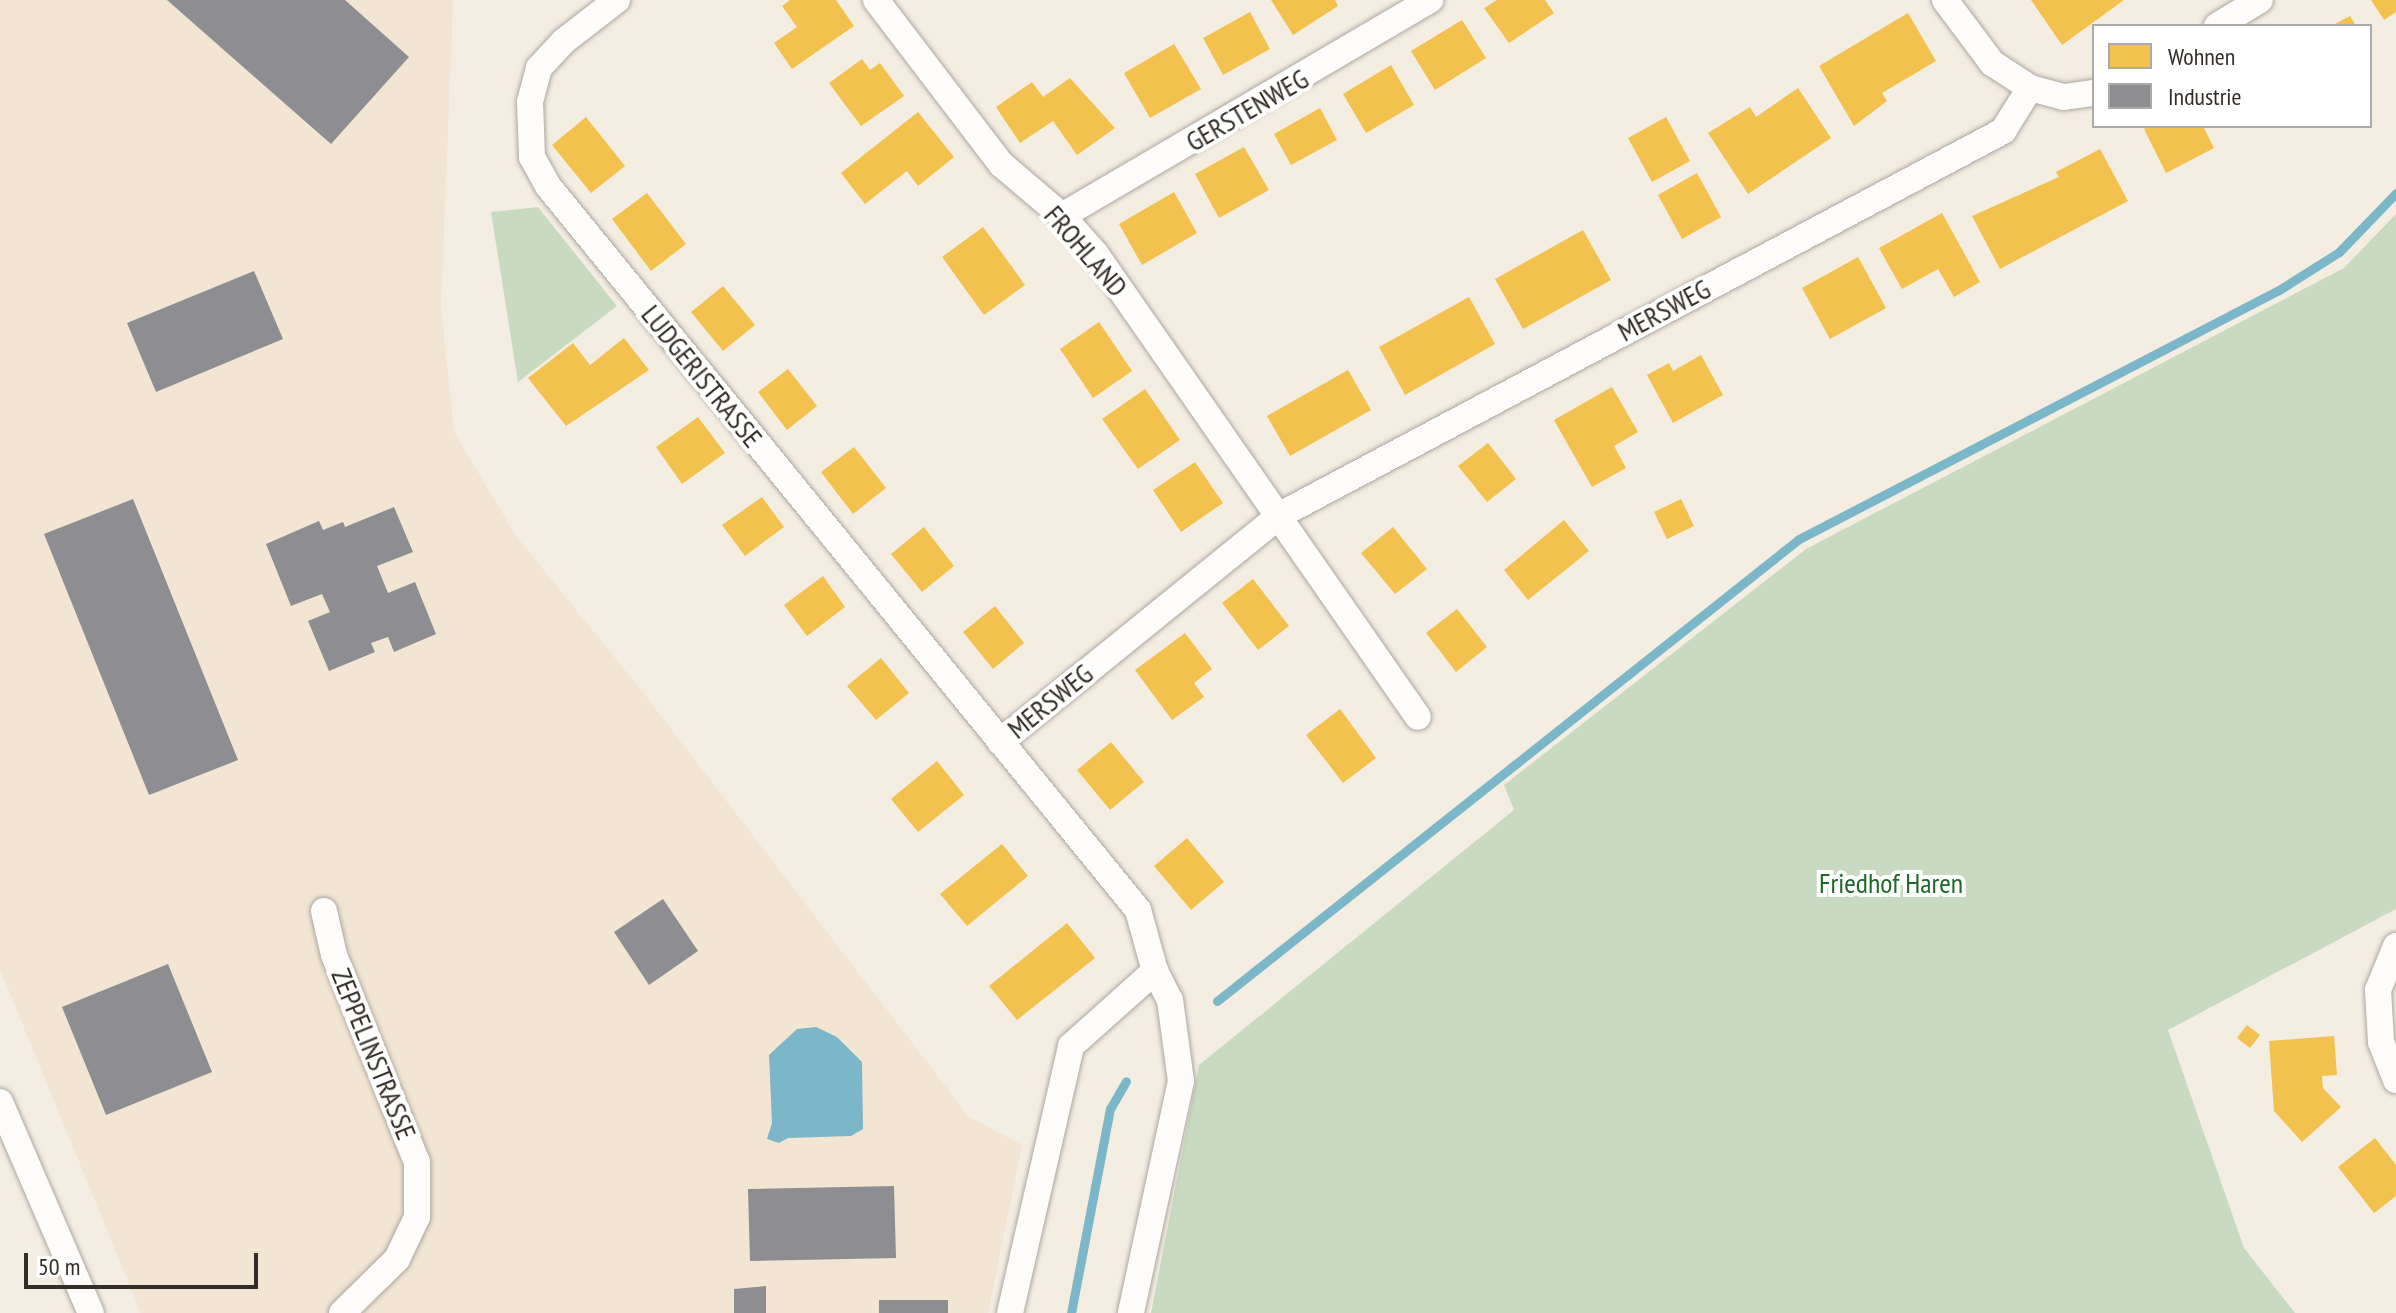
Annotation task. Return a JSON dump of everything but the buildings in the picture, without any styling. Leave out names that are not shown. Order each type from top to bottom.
[{"type":"street","name":"LUDGERISTRASSE","points":[[617,0],[564,41],[539,68],[530,102],[532,157],[548,186],[1000,742]]},
{"type":"street","name":"FROHLAND","points":[[876,0],[1001,164],[1062,216],[1095,253],[1280,515]]},
{"type":"street","name":"GERSTENWEG","points":[[1062,216],[1430,0]]},
{"type":"street","points":[[1945,0],[1992,63],[2030,88],[2064,97],[2092,93]]},
{"type":"street","points":[[2220,24],[2260,0]]},
{"type":"street","name":"MERSWEG","points":[[1131,1313],[1181,1081],[1173,1013],[1155,971],[1138,910],[1000,742],[1280,515],[2003,131],[2030,88]]},
{"type":"street","points":[[1280,515],[1418,717]]},
{"type":"street","name":"ZEPPELINSTRASSE","points":[[324,911],[334,955],[417,1162],[417,1217],[397,1259],[342,1313]]},
{"type":"street","points":[[2396,946],[2378,990],[2381,1042],[2396,1080]]},
{"type":"street","points":[[1010,1313],[1071,1046],[1155,971]]},
{"type":"street","points":[[0,1102],[91,1313]]},
{"type":"shaded area","points":[[0,0],[453,0],[441,307],[454,432],[516,536],[645,695],[969,1117],[1022,1145],[988,1313],[141,1313],[0,969]]},
{"type":"green space","points":[[538,207],[617,306],[518,382],[491,212]]},
{"type":"green space","name":"Friedhof Haren","points":[[2396,214],[2396,909],[2168,1030],[2244,1248],[2295,1313],[1151,1313],[1199,1065],[1514,810],[1504,785],[1806,549],[2344,268]]},
{"type":"water","points":[[816,1027],[837,1037],[862,1062],[863,1129],[851,1136],[788,1138],[779,1143],[767,1139],[772,1123],[769,1055],[797,1029]]},
{"type":"waterway","points":[[1217,1001],[1799,539],[2279,290],[2339,252],[2396,193]]},
{"type":"waterway","points":[[1071,1313],[1110,1109],[1126,1081]]}]
